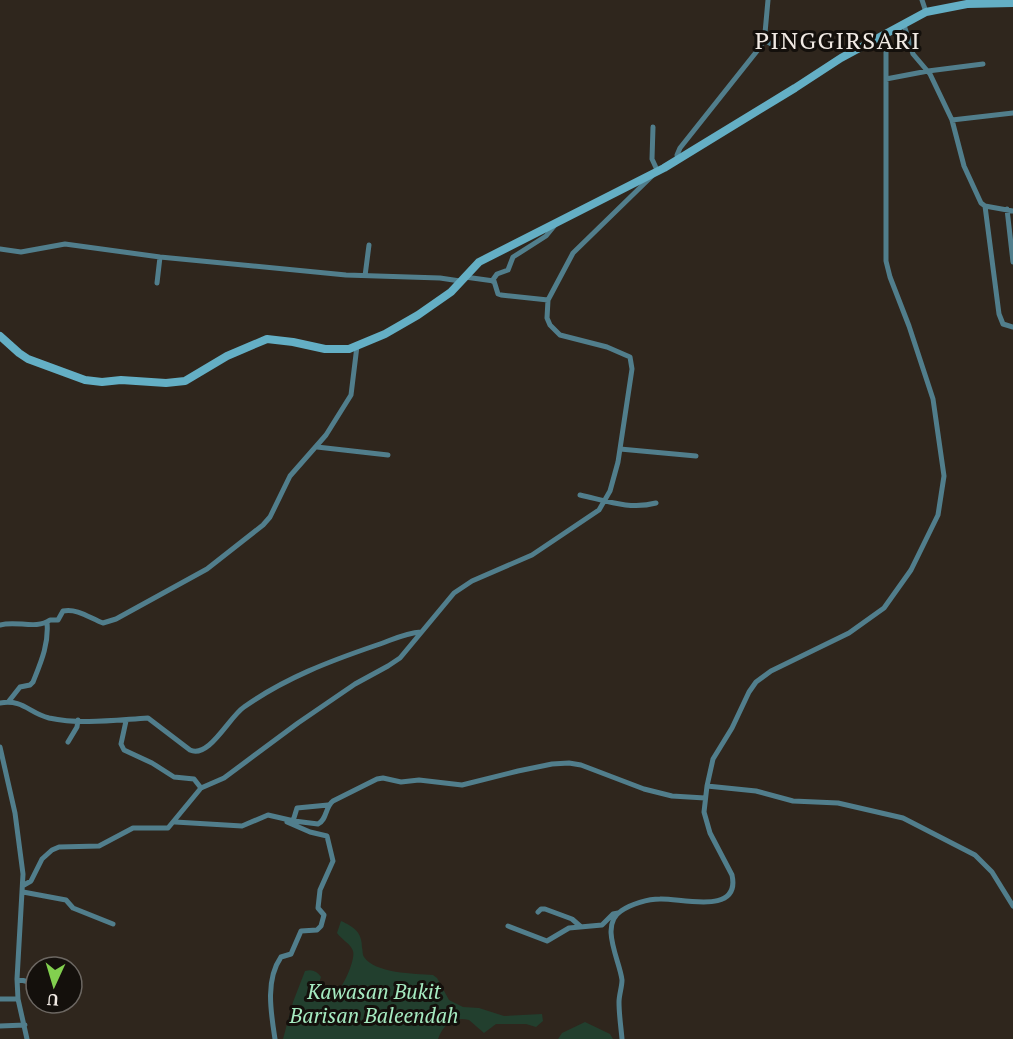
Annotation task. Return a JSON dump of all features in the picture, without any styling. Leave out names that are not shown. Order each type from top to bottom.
[{"type":"street","points":[[678,160],[677,153],[680,148],[761,46],[764,40],[768,0]]},
{"type":"street","points":[[922,0],[926,12]]},
{"type":"street","points":[[0,336],[28,359],[85,380],[102,382],[185,381],[227,356],[267,339],[325,349],[342,350],[357,346],[385,334],[418,315],[451,292],[479,262],[657,172],[841,58],[926,12],[967,4],[1013,3]]},
{"type":"street","points":[[904,25],[914,54],[928,71],[952,120],[964,166],[979,199],[985,206],[999,314],[1003,324],[1013,327]]},
{"type":"street","points":[[508,926],[547,941],[569,928],[602,924],[613,914],[618,914],[649,900],[661,898],[704,903],[718,902],[726,897],[734,883],[732,875],[712,840],[704,812],[713,759],[756,682],[771,671],[849,633],[884,608],[911,570],[938,515],[944,476],[933,399],[886,261],[886,35]]},
{"type":"street","points":[[764,40],[779,48]]},
{"type":"street","points":[[886,79],[983,64]]},
{"type":"street","points":[[952,120],[1013,113]]},
{"type":"street","points":[[652,127],[652,159],[657,172]]},
{"type":"street","points":[[24,888],[42,859],[51,850],[59,847],[99,846],[129,830],[168,828],[201,788],[224,778],[355,684],[400,658],[454,593],[472,581],[540,550],[591,516],[606,500],[620,449],[632,369],[630,357],[607,346],[560,335],[550,325],[548,300],[573,253],[657,172]]},
{"type":"street","points":[[985,206],[1010,210],[1013,262]]},
{"type":"street","points":[[492,280],[496,274],[508,270],[513,257],[546,236],[556,224]]},
{"type":"street","points":[[0,249],[21,252],[65,244],[160,257],[365,276],[492,280],[495,282],[499,295],[548,300]]},
{"type":"street","points":[[365,276],[369,245]]},
{"type":"street","points":[[157,283],[160,257]]},
{"type":"street","points":[[0,625],[26,625],[58,620],[63,611],[67,610],[103,623],[117,619],[207,569],[270,517],[290,476],[326,435],[351,395],[357,346]]},
{"type":"street","points":[[316,447],[388,455]]},
{"type":"street","points":[[620,449],[696,456]]},
{"type":"street","points":[[580,495],[623,506],[643,507],[657,504]]},
{"type":"street","points":[[9,701],[20,687],[33,682],[44,655],[49,634],[47,622]]},
{"type":"street","points":[[0,703],[9,701],[22,704],[48,717],[126,721],[148,718],[190,750],[201,751],[238,711],[291,678],[359,650],[421,632]]},
{"type":"street","points":[[68,742],[77,727],[78,720]]},
{"type":"street","points":[[126,721],[121,744],[124,750],[152,763],[174,777],[194,779],[201,788]]},
{"type":"street","points":[[0,747],[15,813],[24,888],[17,979],[18,999],[27,1039]]},
{"type":"street","points":[[293,821],[297,808],[328,805],[377,779],[401,782],[419,780],[462,785],[552,764],[569,763],[672,796],[705,798]]},
{"type":"street","points":[[707,786],[756,791],[793,801],[838,803],[903,818],[975,855],[992,872],[1013,906]]},
{"type":"street","points":[[175,822],[243,826],[266,815],[293,821],[320,823],[324,819],[328,805]]},
{"type":"street","points":[[266,815],[327,836],[333,860],[319,893],[318,908],[324,915],[321,926],[317,930],[301,931],[291,954],[281,957],[277,963],[270,1000],[275,1039]]},
{"type":"street","points":[[24,888],[66,900],[75,909],[113,924]]},
{"type":"street","points":[[538,912],[545,909],[572,919],[580,926]]},
{"type":"street","points":[[618,914],[611,927],[611,936],[622,980],[619,1001],[622,1039]]},
{"type":"street","points":[[17,979],[24,981]]},
{"type":"street","points":[[0,999],[18,999]]},
{"type":"street","points":[[0,1026],[25,1025]]},
{"type":"green space","name":"Kawasan Bukit Barisan Baleendah","points":[[341,921],[356,931],[361,938],[364,957],[376,966],[395,972],[433,975],[449,1000],[463,1007],[479,1008],[504,1016],[542,1014],[543,1021],[536,1027],[526,1024],[496,1024],[484,1033],[469,1020],[458,1019],[446,1026],[438,1039],[283,1039],[293,1002],[305,971],[312,970],[321,977],[318,986],[323,995],[331,999],[339,991],[346,977],[352,962],[353,951],[337,933]]},
{"type":"green space","points":[[585,1022],[610,1034],[613,1039],[558,1039],[562,1033]]},
{"type":"district","name":"PINGGIRSARI","points":[[838,40]]}]
